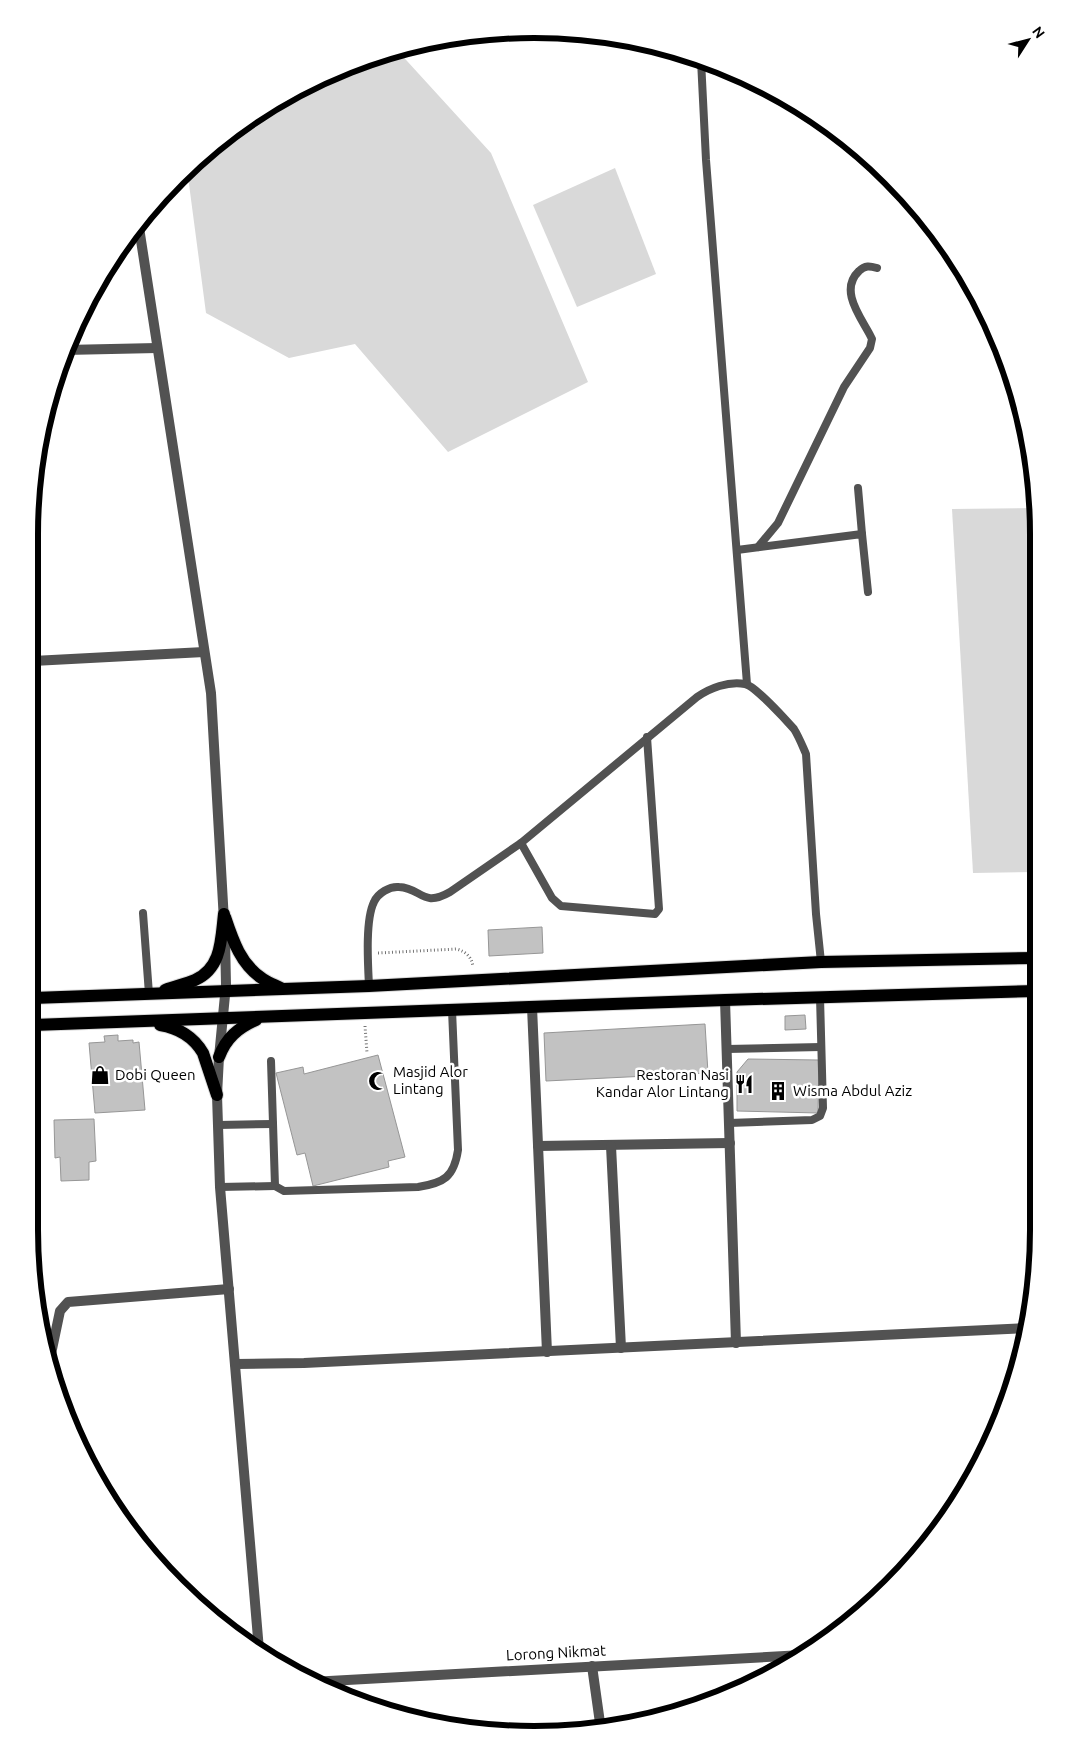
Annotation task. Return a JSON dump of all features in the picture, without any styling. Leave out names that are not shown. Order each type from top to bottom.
[{"type":"main road","points":[[224,914],[237,949],[248,966],[264,980],[283,990]]},
{"type":"main road","points":[[152,994],[196,979],[207,972],[218,956],[224,914]]},
{"type":"main road","points":[[38,998],[283,990],[821,962],[1030,958]]},
{"type":"main road","points":[[38,1025],[725,1000],[1030,991]]},
{"type":"main road","points":[[219,1056],[224,1045],[234,1032],[263,1017]]},
{"type":"main road","points":[[142,1022],[172,1027],[190,1037],[203,1053],[217,1095]]},
{"type":"street","points":[[140,232],[213,711],[224,914],[225,992],[217,1095],[220,1187],[258,1642]]},
{"type":"street","points":[[73,350],[157,348]]},
{"type":"street","points":[[38,661],[204,652]]},
{"type":"street","points":[[725,1000],[736,1343]]},
{"type":"street","points":[[532,1007],[547,1352]]},
{"type":"street","points":[[538,1146],[730,1143]]},
{"type":"street","points":[[611,1146],[621,1348]]},
{"type":"street","points":[[52,1349],[60,1312],[68,1302],[229,1289]]},
{"type":"street","points":[[235,1364],[304,1363],[547,1352],[1021,1328]]},
{"type":"street","name":"Lorong Nikmat","points":[[329,1681],[787,1656]]},
{"type":"street","points":[[592,1666],[600,1721]]},
{"type":"lane","points":[[701,67],[706,160],[747,684]]},
{"type":"lane","points":[[758,547],[778,523],[844,387],[870,348],[872,339],[854,304],[850,290],[854,278],[863,268],[869,266],[877,268]]},
{"type":"lane","points":[[858,488],[868,592]]},
{"type":"lane","points":[[737,550],[862,534]]},
{"type":"lane","points":[[369,986],[367,953],[373,904],[377,896],[389,888],[399,887],[409,889],[431,899],[440,898],[521,843],[696,697],[708,690],[732,684],[747,684],[765,699],[794,730],[806,754],[816,914],[821,962]]},
{"type":"lane","points":[[521,843],[552,898],[561,906],[657,913],[647,738]]},
{"type":"lane","points":[[143,913],[152,994]]},
{"type":"lane","points":[[729,1123],[812,1120],[816,1119],[822,1112],[820,997]]},
{"type":"lane","points":[[220,1187],[275,1186],[284,1191],[418,1187],[436,1184],[448,1177],[456,1164],[458,1150],[452,1010]]},
{"type":"lane","points":[[727,1049],[821,1047]]},
{"type":"lane","points":[[271,1061],[275,1186]]},
{"type":"lane","points":[[218,1125],[273,1124]]},
{"type":"path","points":[[367,953],[457,948],[466,953],[472,962],[474,981]]},
{"type":"path","points":[[365,1013],[366,1053]]},
{"type":"shaded area","points":[[402,55],[491,153],[588,382],[448,452],[355,344],[289,358],[206,313],[188,178],[232,140],[286,104],[344,75]]},
{"type":"shaded area","points":[[615,168],[656,274],[577,307],[533,205]]},
{"type":"shaded area","points":[[1029,508],[1030,872],[973,873],[952,509]]},
{"type":"building","points":[[542,927],[543,953],[489,956],[488,930]]},
{"type":"building","points":[[805,1015],[806,1029],[785,1030],[785,1016]]},
{"type":"building","points":[[705,1024],[708,1073],[546,1081],[544,1033]]},
{"type":"building","points":[[118,1035],[118,1041],[133,1040],[133,1043],[139,1042],[145,1110],[95,1113],[89,1043],[105,1042],[104,1036]]},
{"type":"building","points":[[378,1055],[405,1157],[388,1161],[389,1167],[313,1186],[305,1153],[297,1155],[276,1073],[303,1067],[304,1074]]},
{"type":"building","name":"Wisma Abdul Aziz","points":[[748,1059],[819,1060],[818,1113],[737,1111],[737,1072]]},
{"type":"building","points":[[94,1119],[96,1161],[89,1162],[89,1180],[61,1181],[60,1157],[55,1158],[54,1120]]},
{"type":"place","name":"Dobi Queen","points":[[100,1075]]},
{"type":"place","name":"Masjid Alor Lintang","points":[[378,1081]]},
{"type":"place","name":"Restoran Nasi Kandar Alor Lintang","points":[[744,1084]]},
{"type":"place","name":"Wisma Abdul Aziz","points":[[778,1091]]}]
